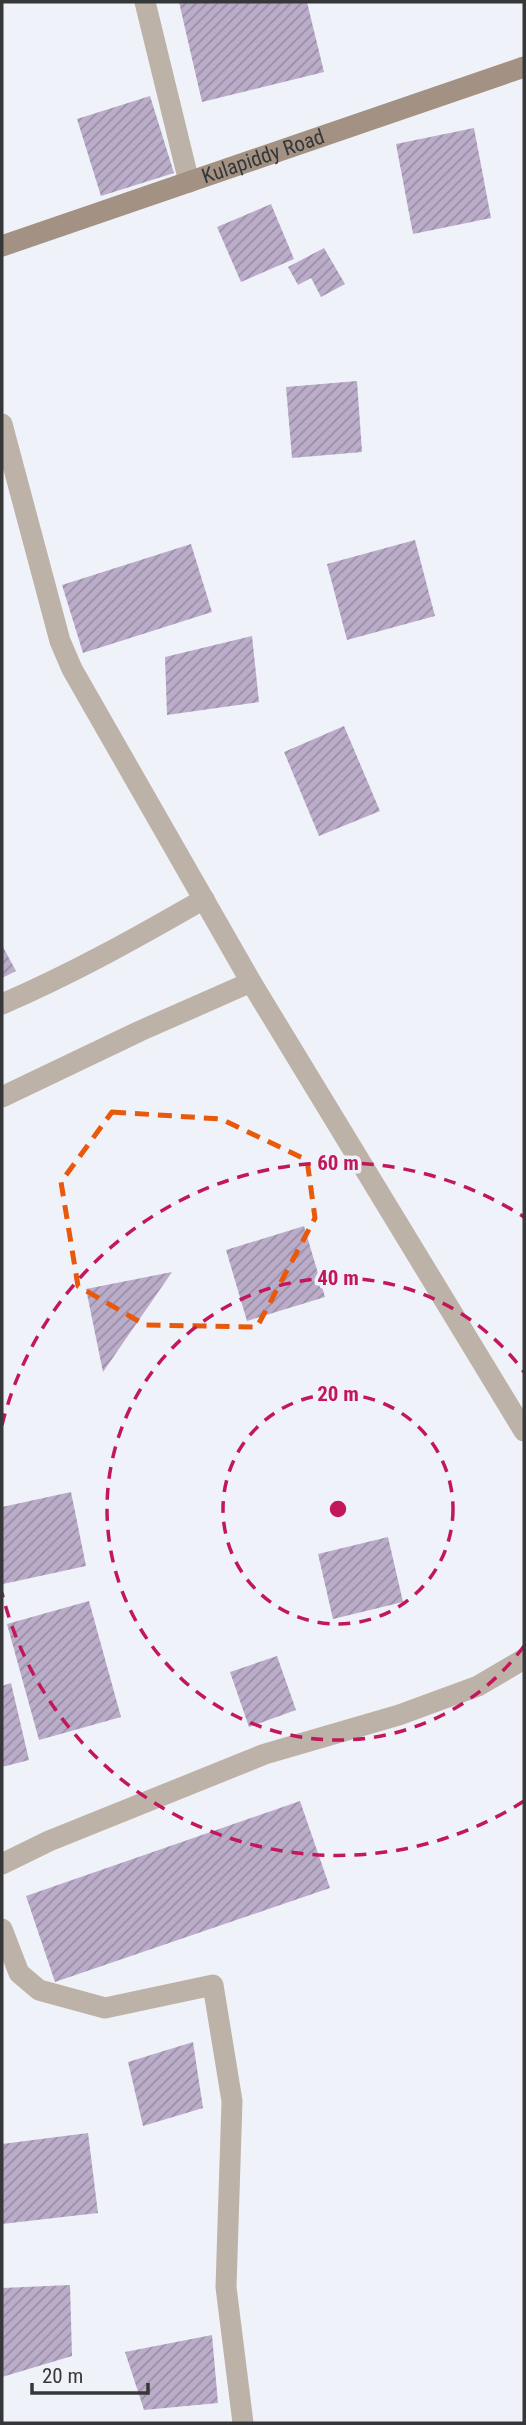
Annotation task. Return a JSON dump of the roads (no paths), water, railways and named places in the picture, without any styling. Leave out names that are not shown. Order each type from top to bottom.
[{"type":"main road","name":"Kulapiddy Road","points":[[2,246],[524,66]]},
{"type":"street","points":[[145,2],[189,182]]},
{"type":"street","points":[[2,424],[60,641],[72,670],[251,982],[524,1431]]},
{"type":"street","points":[[2,1004],[134,939],[204,899]]},
{"type":"street","points":[[2,1097],[251,982]]},
{"type":"street","points":[[2,1864],[61,1836],[265,1754],[399,1715],[478,1686],[524,1659]]},
{"type":"street","points":[[2,1929],[19,1972],[39,1990],[52,1994],[106,2008],[213,1984],[232,2101],[226,2287],[243,2423]]}]
